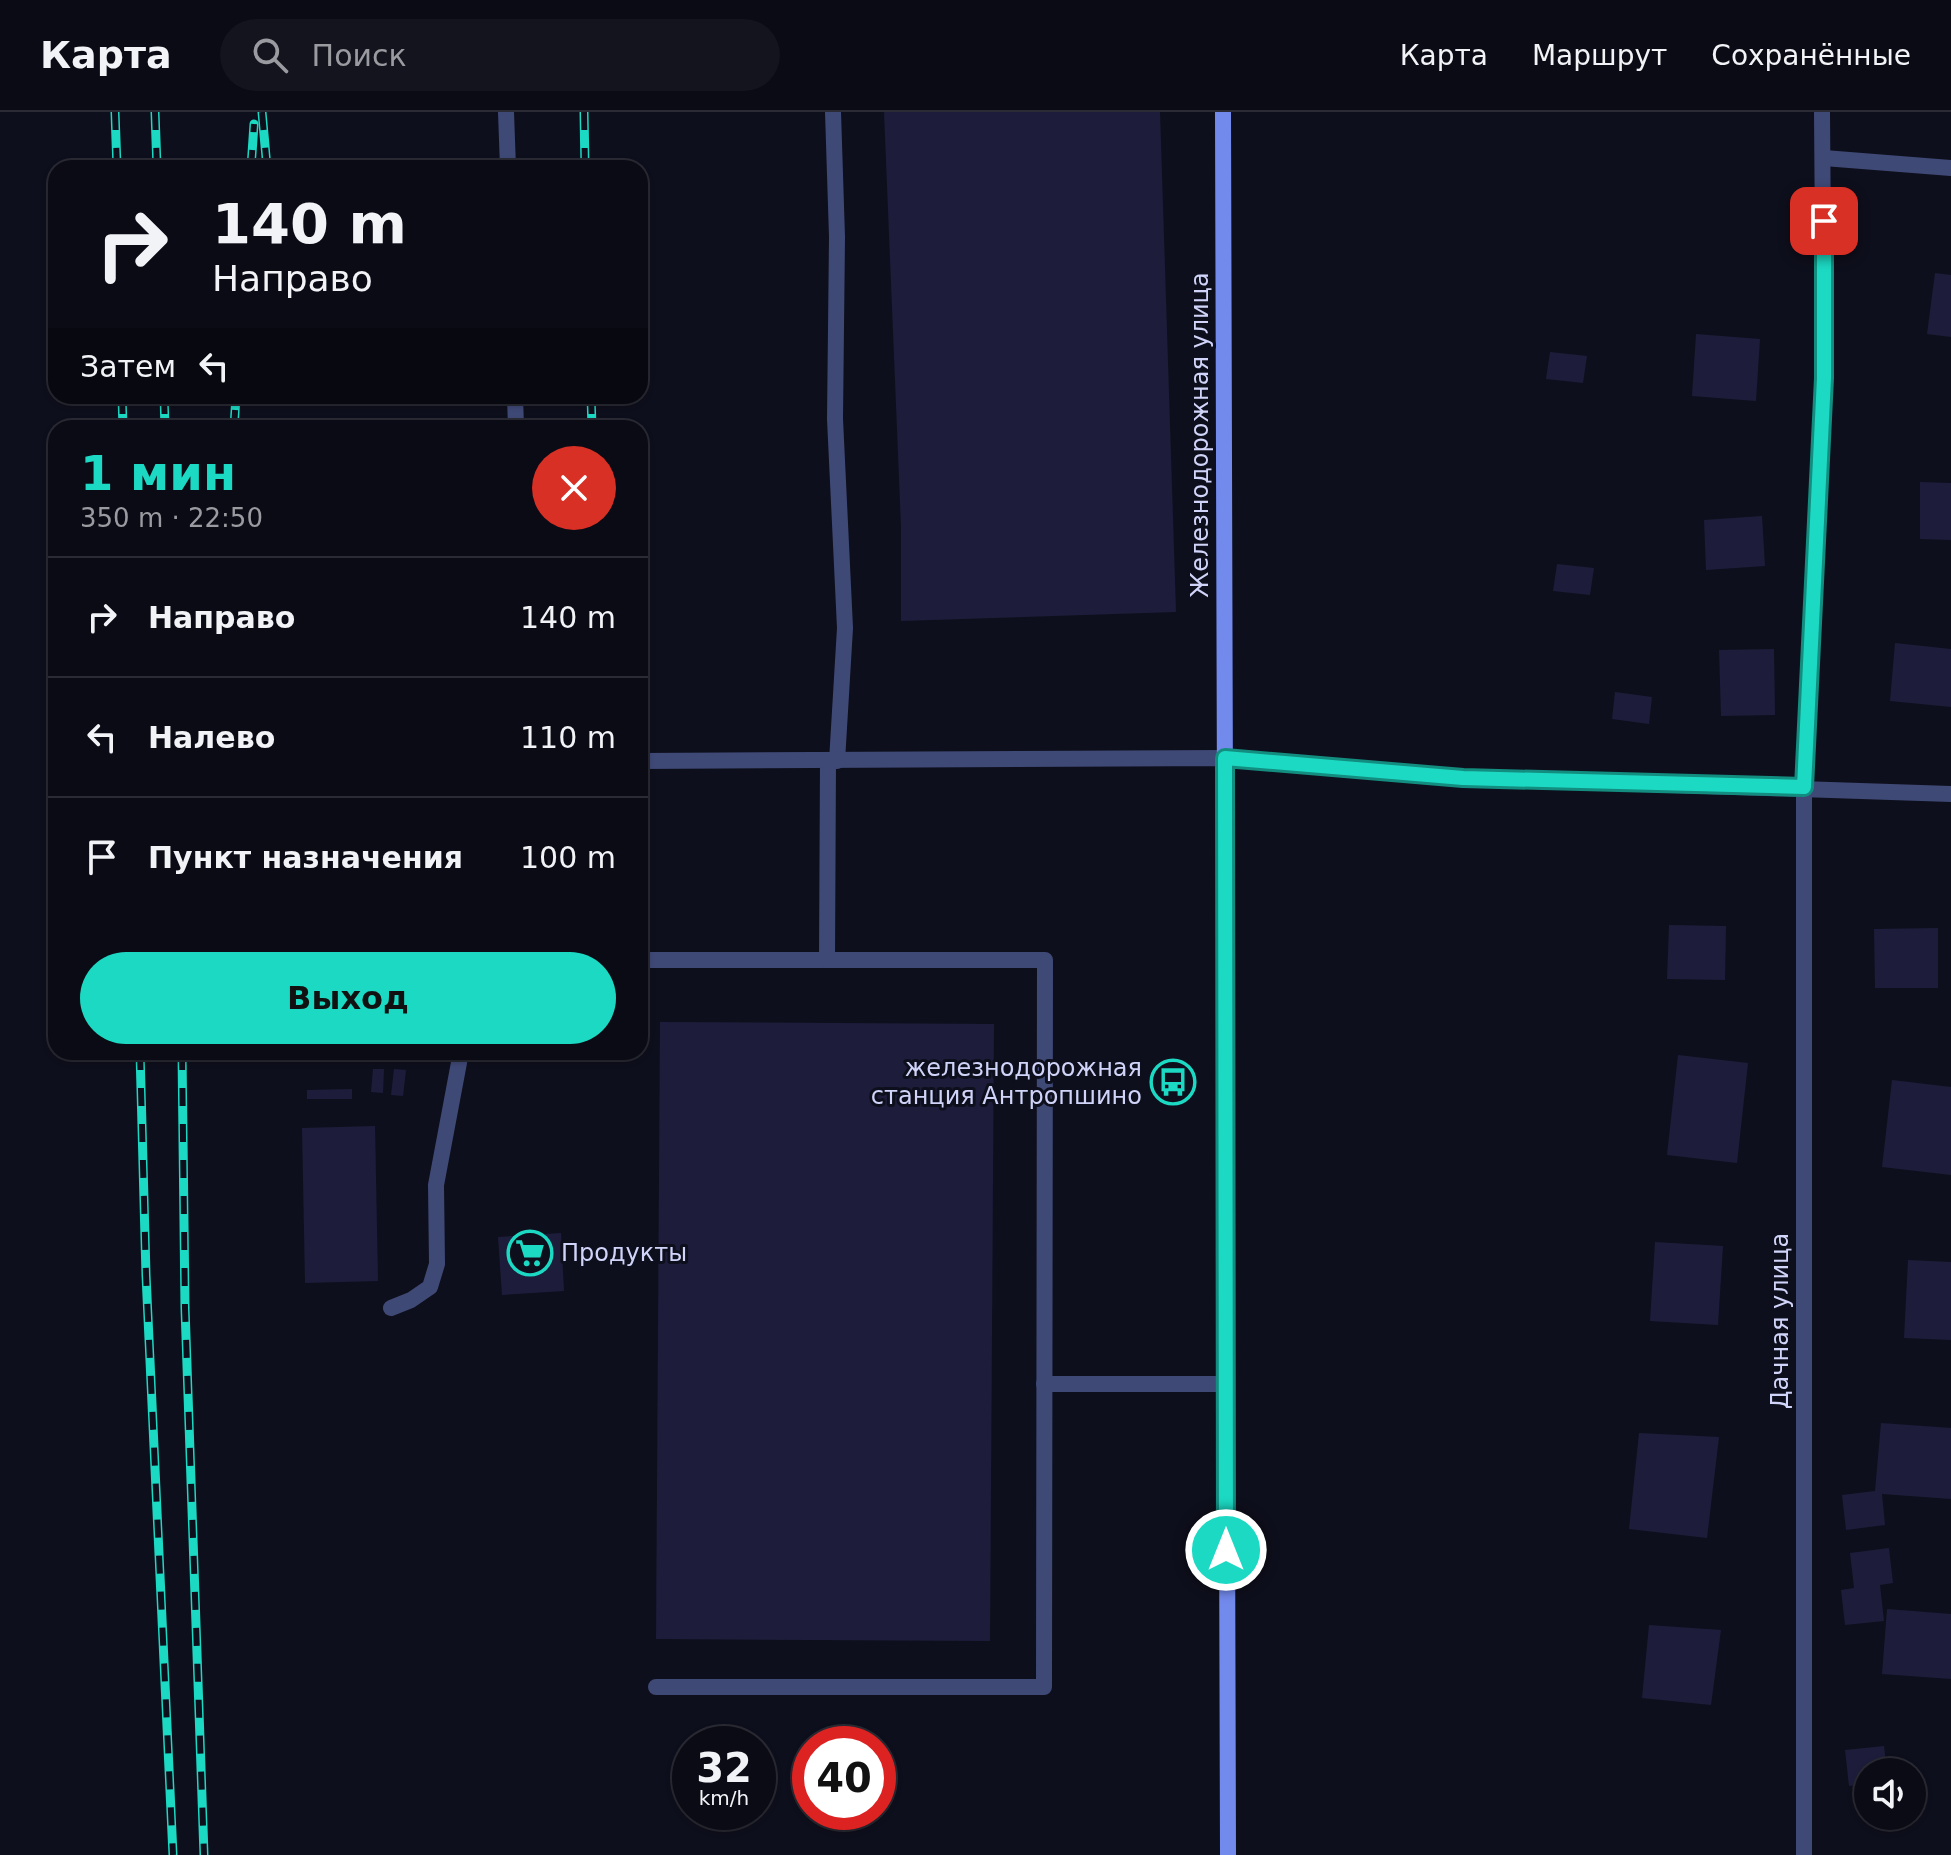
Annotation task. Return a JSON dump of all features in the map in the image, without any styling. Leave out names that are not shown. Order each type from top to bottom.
[{"type":"street","points":[[506,112],[508,160]]},
{"type":"street","points":[[827,960],[832,761],[845,614],[835,419],[837,237],[833,112]]},
{"type":"street","name":"Железнодорожная улица","points":[[1223,112],[1228,1855]]},
{"type":"street","points":[[1822,112],[1824,158],[1951,168]]},
{"type":"street","name":"Дачная улица","points":[[1804,1855],[1804,787],[1824,378],[1824,158]]},
{"type":"street","points":[[648,761],[1225,758],[1463,778],[1951,794]]},
{"type":"street","points":[[650,960],[1045,960],[1044,1687],[656,1687]]},
{"type":"street","points":[[391,1308],[411,1300],[430,1287],[437,1264],[436,1185],[459,1060]]},
{"type":"street","points":[[1044,1384],[1225,1384]]},
{"type":"building","points":[[884,112],[1160,112],[1176,612],[901,621],[901,527]]},
{"type":"building","points":[[1935,273],[1951,275],[1951,337],[1927,334]]},
{"type":"building","points":[[1696,334],[1760,339],[1756,401],[1692,396]]},
{"type":"building","points":[[1550,352],[1587,356],[1583,383],[1546,379]]},
{"type":"building","points":[[1920,482],[1951,483],[1951,540],[1920,539]]},
{"type":"building","points":[[1762,516],[1765,566],[1706,570],[1704,520]]},
{"type":"building","points":[[1557,564],[1594,568],[1590,595],[1553,591]]},
{"type":"building","points":[[1895,643],[1951,649],[1951,707],[1890,701]]},
{"type":"building","points":[[1774,649],[1775,715],[1721,716],[1719,650]]},
{"type":"building","points":[[1615,692],[1652,697],[1649,724],[1612,719]]},
{"type":"building","points":[[1669,925],[1726,926],[1725,980],[1667,979]]},
{"type":"building","points":[[1938,928],[1938,988],[1875,988],[1874,929]]},
{"type":"building","points":[[660,1022],[994,1024],[990,1641],[656,1639]]},
{"type":"building","points":[[1678,1055],[1748,1063],[1737,1163],[1667,1155]]},
{"type":"building","points":[[373,1069],[384,1069],[383,1093],[371,1092]]},
{"type":"building","points":[[394,1069],[406,1070],[403,1096],[391,1095]]},
{"type":"building","points":[[1892,1080],[1951,1087],[1951,1175],[1882,1167]]},
{"type":"building","points":[[352,1089],[352,1099],[307,1099],[307,1090]]},
{"type":"building","points":[[375,1126],[378,1281],[305,1283],[302,1128]]},
{"type":"building","name":"Продукты","points":[[561,1233],[564,1291],[502,1295],[498,1237]]},
{"type":"building","points":[[1655,1242],[1723,1246],[1718,1325],[1650,1321]]},
{"type":"building","points":[[1908,1260],[1951,1262],[1951,1340],[1904,1338]]},
{"type":"building","points":[[1881,1423],[1951,1428],[1951,1499],[1882,1494],[1885,1525],[1846,1530],[1842,1495],[1875,1491]]},
{"type":"building","points":[[1639,1433],[1719,1437],[1707,1538],[1629,1529]]},
{"type":"building","points":[[1889,1548],[1893,1583],[1880,1585],[1884,1621],[1845,1625],[1841,1590],[1854,1588],[1850,1553]]},
{"type":"building","points":[[1887,1609],[1951,1614],[1951,1679],[1882,1674]]},
{"type":"building","points":[[1649,1625],[1721,1630],[1711,1705],[1642,1698]]},
{"type":"building","points":[[1884,1746],[1885,1758],[1854,1758],[1854,1785],[1849,1786],[1845,1750]]},
{"type":"railway","points":[[115,112],[117,160]]},
{"type":"railway","points":[[155,112],[157,160]]},
{"type":"railway","points":[[262,112],[266,160]]},
{"type":"railway","points":[[584,112],[585,160]]},
{"type":"railway","points":[[252,160],[254,124]]},
{"type":"railway","points":[[122,404],[123,420]]},
{"type":"railway","points":[[164,404],[165,420]]},
{"type":"railway","points":[[234,420],[236,404]]},
{"type":"railway","points":[[591,404],[592,420]]},
{"type":"railway","points":[[140,1060],[146,1275],[173,1855]]},
{"type":"railway","points":[[182,1060],[185,1308],[204,1855]]},
{"type":"place","name":"железнодорожная станция Антропшино","points":[[1173,1082]]},
{"type":"place","name":"Продукты","points":[[530,1253]]},
{"type":"route","points":[[1226,1550],[1225,758],[1463,778],[1804,787],[1824,378],[1824,221]]}]
